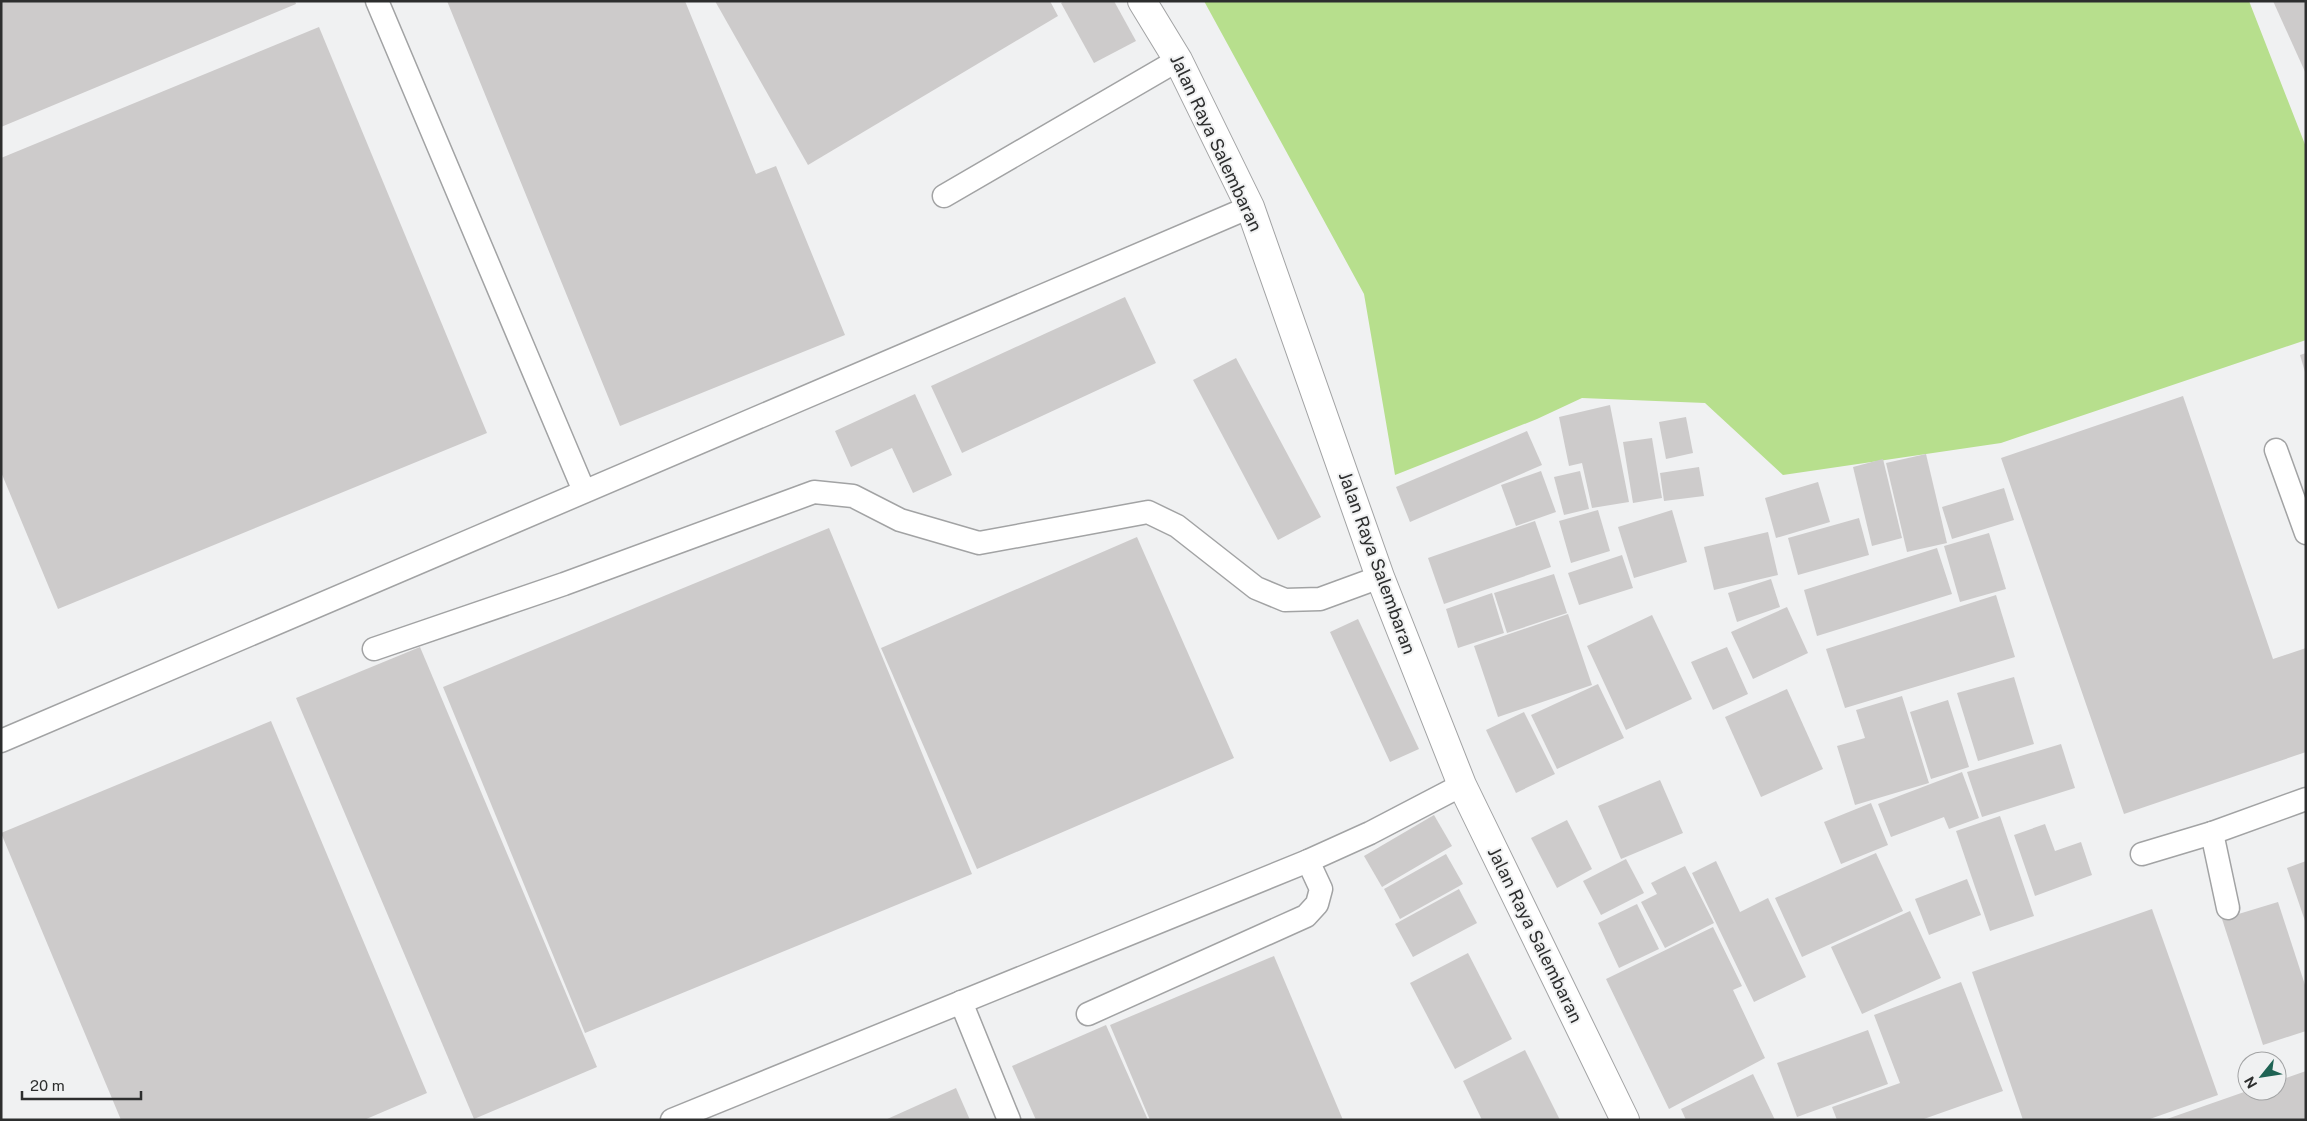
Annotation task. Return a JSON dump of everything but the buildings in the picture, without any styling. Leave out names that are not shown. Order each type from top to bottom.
[{"type":"main road","name":"Jalan Raya Salembaran","points":[[1142,1],[1178,60],[1250,207],[1380,577],[1462,785],[1625,1120]]},
{"type":"lane","points":[[377,1],[584,491]]},
{"type":"lane","points":[[944,196],[1178,60]]},
{"type":"lane","points":[[1,741],[584,491],[771,414],[1250,207]]},
{"type":"lane","points":[[2276,450],[2306,533]]},
{"type":"lane","points":[[374,649],[564,584],[814,492],[853,496],[900,520],[979,543],[1148,512],[1177,526],[1256,588],[1285,600],[1320,599],[1380,577]]},
{"type":"lane","points":[[672,1120],[1308,861],[1370,833],[1462,785]]},
{"type":"lane","points":[[2142,854],[2212,833],[2306,800]]},
{"type":"lane","points":[[2212,833],[2228,908]]},
{"type":"lane","points":[[1088,1014],[1306,916],[1317,904],[1321,889],[1308,861]]},
{"type":"lane","points":[[961,1002],[1009,1120]]},
{"type":"green space","points":[[1204,1],[2249,1],[2306,147],[2306,340],[2001,443],[1783,475],[1705,403],[1582,398],[1537,419],[1395,475],[1364,294]]}]
